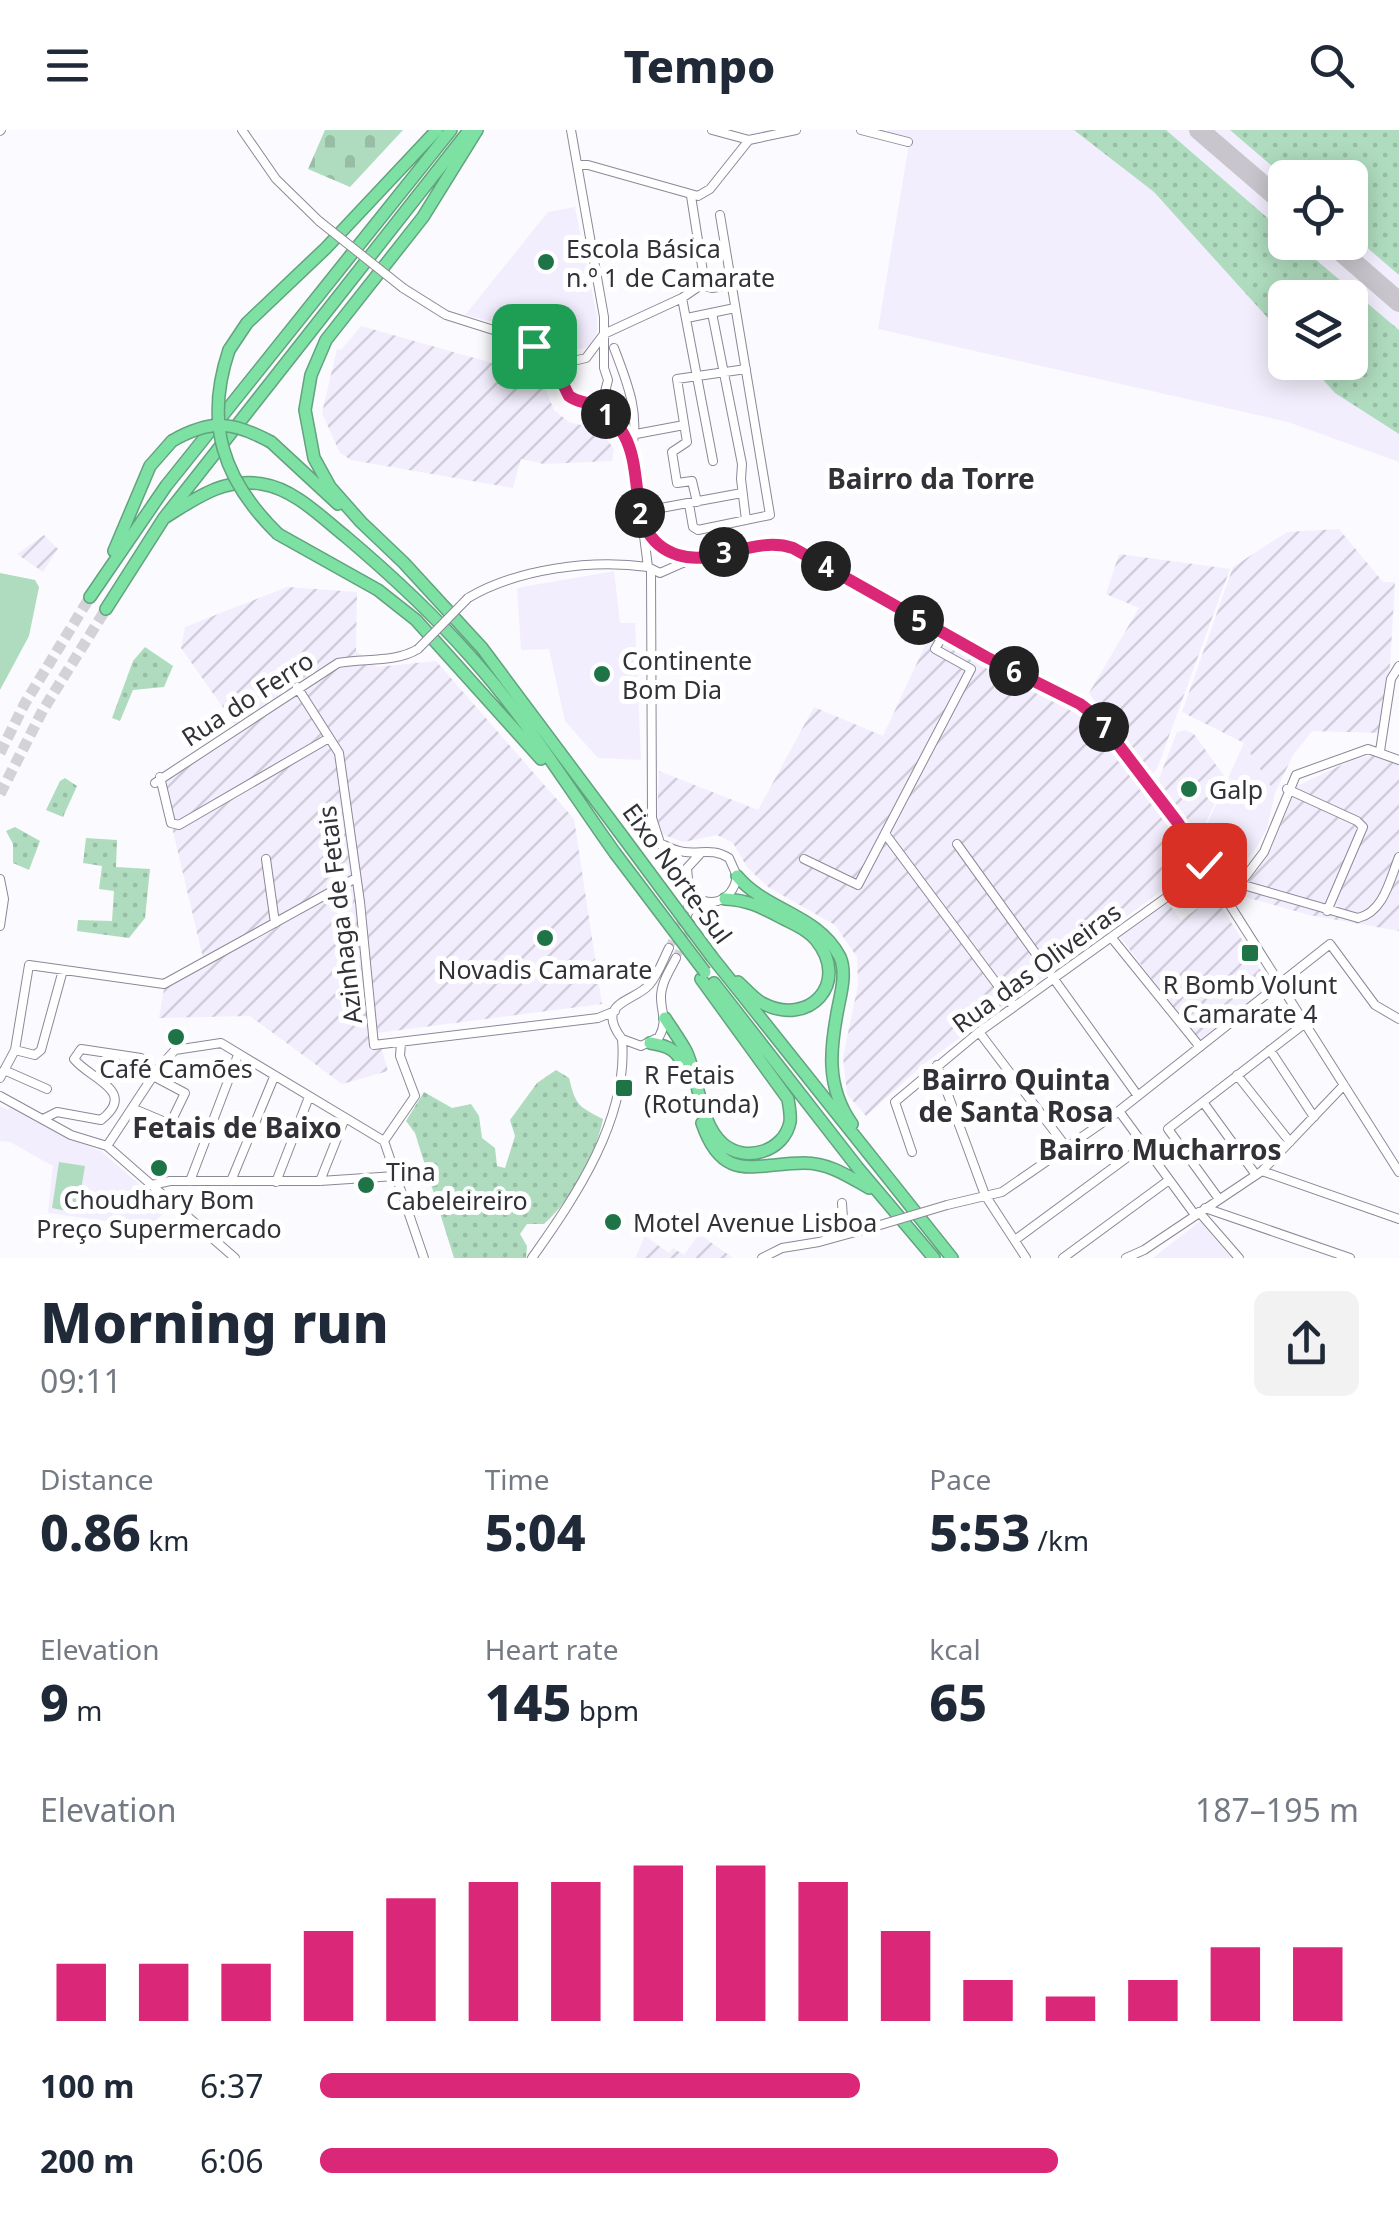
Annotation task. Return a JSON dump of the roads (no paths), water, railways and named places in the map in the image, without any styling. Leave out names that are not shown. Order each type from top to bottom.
[{"type":"highway","points":[[437,130],[326,248],[247,323],[230,350],[219,380],[216,408],[226,461],[242,494],[278,534],[366,583],[416,620],[572,793]]},
{"type":"highway","points":[[90,596],[166,486],[451,130]]},
{"type":"highway","points":[[361,522],[330,486],[314,458],[304,410],[311,375],[326,340],[422,217],[473,130]]},
{"type":"highway","points":[[106,609],[164,518],[263,388],[473,130]]},
{"type":"highway","points":[[101,580],[150,466],[172,441],[191,430],[228,424],[271,442],[316,487],[361,522]]},
{"type":"highway","points":[[164,518],[220,486],[244,482],[279,488],[304,503],[410,592],[472,658],[572,793]]},
{"type":"highway","name":"Eixo Norte-Sul","points":[[361,522],[482,648],[712,958],[952,1258]]},
{"type":"highway","name":"Eixo Norte-Sul","points":[[572,793],[675,946],[703,975],[934,1258]]},
{"type":"highway","points":[[737,876],[750,892],[810,923],[828,937],[842,962],[843,984],[830,1065],[843,1111],[860,1134],[870,1158]]},
{"type":"highway","points":[[712,958],[759,1002],[781,1010],[800,1010],[818,1001],[828,985],[829,964],[819,943],[806,930],[748,900],[726,899]]},
{"type":"highway","points":[[664,1013],[686,1051],[714,1132],[724,1145],[740,1153],[756,1154],[772,1148],[784,1136],[790,1120],[788,1099],[703,975]]},
{"type":"highway","points":[[646,1044],[668,1046],[680,1056],[708,1140],[720,1158],[739,1167],[759,1169],[803,1162],[827,1165],[880,1194]]},
{"type":"street","points":[[242,130],[276,179],[319,221],[403,288],[446,315],[508,335],[546,353],[573,361],[593,359],[604,368]]},
{"type":"street","points":[[571,130],[604,334],[608,380],[605,392],[614,421],[631,451],[651,599],[652,818],[660,843],[689,890],[694,897],[711,903]]},
{"type":"street","points":[[712,130],[749,140],[796,130]]},
{"type":"street","points":[[861,130],[908,142]]},
{"type":"street","points":[[578,165],[588,164],[691,196],[705,194],[749,140]]},
{"type":"street","points":[[586,358],[604,334],[682,298],[701,285],[703,272],[691,196]]},
{"type":"street","points":[[720,215],[736,308],[746,369],[770,516],[698,530],[693,528],[692,480],[676,483],[672,452],[687,442],[676,379],[746,369]]},
{"type":"street","points":[[701,285],[732,285]]},
{"type":"street","points":[[682,298],[713,461]]},
{"type":"street","points":[[687,318],[736,308]]},
{"type":"street","points":[[712,313],[742,464],[746,520]]},
{"type":"street","points":[[614,348],[632,398],[636,434],[631,451]]},
{"type":"street","points":[[546,353],[563,376],[569,396],[589,403],[614,421]]},
{"type":"street","points":[[563,376],[573,361]]},
{"type":"street","points":[[589,403],[605,392]]},
{"type":"street","points":[[636,434],[684,425]]},
{"type":"street","points":[[742,464],[761,461]]},
{"type":"street","points":[[650,510],[742,493]]},
{"type":"street","points":[[642,526],[672,560],[651,599]]},
{"type":"street","points":[[645,563],[666,570],[692,558],[782,544],[944,634],[1064,694],[1098,718],[1178,823],[1399,1172]]},
{"type":"street","points":[[665,549],[692,558]]},
{"type":"street","points":[[645,563],[665,549]]},
{"type":"street","name":"Rua do Ferro","points":[[329,738],[179,825],[171,822],[158,780],[338,663],[400,658],[418,649],[468,598],[518,574],[645,563]]},
{"type":"street","points":[[804,859],[858,885],[971,669],[936,649],[944,634]]},
{"type":"street","points":[[1380,751],[1391,679],[1399,666]]},
{"type":"street","name":"Azinhaga de Fetais","points":[[298,687],[339,753],[374,1044],[400,1043]]},
{"type":"street","points":[[1225,899],[1264,852],[1296,775],[1368,749],[1399,760]]},
{"type":"street","points":[[1288,789],[1358,821],[1363,827],[1328,910]]},
{"type":"street","points":[[886,835],[1014,1006]]},
{"type":"street","points":[[660,843],[686,855],[720,852],[735,866],[737,876],[732,893],[711,903],[696,917]]},
{"type":"street","points":[[957,844],[1138,1096]]},
{"type":"street","points":[[685,878],[692,860],[700,854]]},
{"type":"street","points":[[1240,884],[1358,918],[1370,916],[1378,907],[1399,857]]},
{"type":"street","points":[[266,858],[275,923]]},
{"type":"street","name":"Rua das Oliveiras","points":[[912,1152],[895,1102],[979,1032],[1206,869]]},
{"type":"street","points":[[47,1089],[2,1074],[15,1050],[29,965],[164,984],[356,878]]},
{"type":"street","points":[[0,879],[4,899],[0,926]]},
{"type":"street","points":[[688,906],[689,890]]},
{"type":"street","points":[[1111,937],[1200,1047]]},
{"type":"street","points":[[762,1258],[782,1248],[1002,1192],[1119,1111],[1330,944],[1374,1005],[1399,1019]]},
{"type":"street","points":[[638,994],[653,980],[675,946]]},
{"type":"street","points":[[624,1064],[658,1037],[664,1013],[662,987],[676,958]]},
{"type":"street","points":[[15,1050],[36,1056],[41,1050],[63,970]]},
{"type":"street","points":[[384,1141],[415,1096],[400,1056],[400,1043],[614,1016],[628,996],[638,994],[656,1000],[664,1013]]},
{"type":"street","points":[[532,1258],[601,1144],[624,1064],[622,1039],[614,1016]]},
{"type":"street","points":[[1218,1199],[1168,1130],[1304,1024]]},
{"type":"street","points":[[979,1032],[1066,1148]]},
{"type":"street","points":[[622,1039],[646,1044]]},
{"type":"street","points":[[108,1146],[153,1076],[175,1050],[221,1043],[384,1141],[424,1258]]},
{"type":"street","points":[[43,1119],[57,1112],[100,1120],[112,1111],[116,1098],[112,1090],[74,1059],[81,1049],[142,1058]]},
{"type":"street","points":[[1270,1050],[1314,1117]]},
{"type":"street","points":[[190,1181],[238,1055]]},
{"type":"street","points":[[937,1065],[986,1195],[1026,1258]]},
{"type":"street","points":[[1237,1075],[1290,1142]]},
{"type":"street","points":[[132,1108],[170,1124],[185,1093],[153,1076]]},
{"type":"street","points":[[231,1181],[274,1077]]},
{"type":"street","points":[[1126,1258],[1259,1173],[1344,1085]]},
{"type":"street","points":[[0,1096],[71,1135],[108,1146],[235,1258]]},
{"type":"street","points":[[276,1182],[310,1097]]},
{"type":"street","points":[[1203,1102],[1259,1173],[1399,1219]]},
{"type":"street","points":[[1119,1111],[1170,1180],[1239,1258]]},
{"type":"street","points":[[320,1181],[345,1118]]},
{"type":"street","points":[[1015,1240],[1144,1145]]},
{"type":"street","points":[[152,1184],[395,1176]]},
{"type":"street","points":[[1063,1258],[1170,1180]]},
{"type":"street","points":[[842,1204],[844,1235]]},
{"type":"street","points":[[1199,1212],[1350,1258]]},
{"type":"tunnel","points":[[0,753],[25,703],[90,597]]},
{"type":"tunnel","points":[[0,794],[43,710],[106,609]]},
{"type":"tunnel","points":[[669,948],[688,906]]},
{"type":"tunnel","points":[[676,958],[696,917]]},
{"type":"place","name":"Escola Básica n.º 1 de Camarate","points":[[546,262]]},
{"type":"place","name":"Continente Bom Dia","points":[[602,674]]},
{"type":"place","name":"Galp","points":[[1189,789]]},
{"type":"place","name":"Novadis Camarate","points":[[545,938]]},
{"type":"place","name":"R Bomb Volunt Camarate 4","points":[[1250,953]]},
{"type":"place","name":"Café Camões","points":[[176,1037]]},
{"type":"place","name":"R Fetais (Rotunda)","points":[[624,1088]]},
{"type":"place","name":"Choudhary Bom Preço Supermercado","points":[[159,1168]]},
{"type":"place","name":"Tina Cabeleireiro","points":[[366,1185]]},
{"type":"place","name":"Motel Avenue Lisboa","points":[[613,1222]]},
{"type":"district","name":"Bairro da Torre","points":[[931,478]]},
{"type":"district","name":"Bairro Quinta de Santa Rosa","points":[[1016,1095]]},
{"type":"district","name":"Fetais de Baixo","points":[[237,1127]]},
{"type":"district","name":"Bairro Mucharros","points":[[1160,1149]]}]
